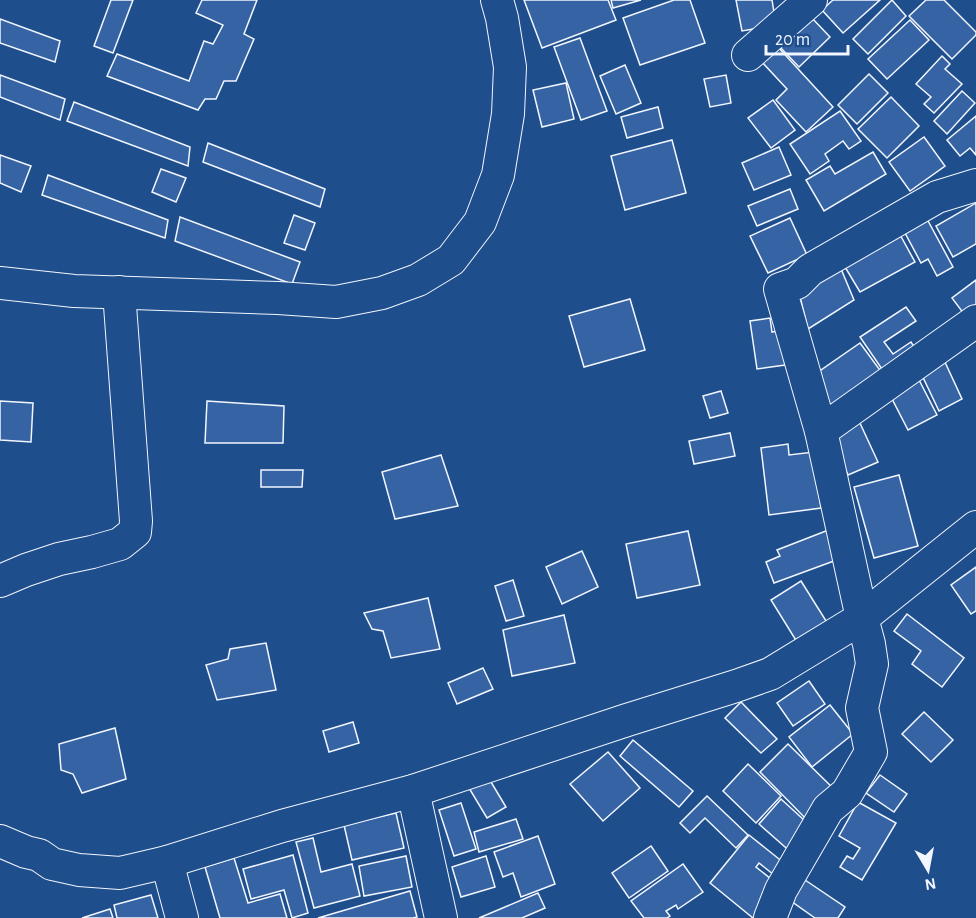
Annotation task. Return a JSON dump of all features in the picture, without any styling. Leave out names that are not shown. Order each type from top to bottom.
[{"type":"street","points":[[0,283],[75,291],[336,302],[382,293],[418,280],[451,260],[480,222],[498,176],[508,114],[510,67],[502,18],[496,0]]},
{"type":"street","points":[[748,55],[811,0]]},
{"type":"street","points":[[770,918],[781,890],[828,809],[847,793],[872,752],[862,708],[872,664],[869,644],[821,431],[780,289],[796,283],[810,270],[937,196],[976,185]]},
{"type":"street","points":[[0,581],[59,559],[120,544],[135,532],[120,292]]},
{"type":"street","points":[[821,431],[976,321]]},
{"type":"street","points":[[0,841],[39,855],[52,864],[79,870],[120,873],[167,862],[282,826],[413,791],[770,674],[862,618],[976,527]]},
{"type":"street","points":[[413,791],[441,918]]},
{"type":"street","points":[[167,862],[182,918]]},
{"type":"building","points":[[111,0],[133,0],[113,53],[94,46]]},
{"type":"building","points":[[202,0],[257,0],[244,34],[254,39],[236,81],[224,81],[216,99],[205,99],[198,110],[107,76],[117,54],[189,81],[204,41],[213,44],[223,25],[196,13]]},
{"type":"building","points":[[524,0],[608,0],[616,20],[542,48]]},
{"type":"building","points":[[611,0],[641,0],[613,8]]},
{"type":"building","points":[[674,0],[690,0],[705,43],[640,65],[623,18]]},
{"type":"building","points":[[736,0],[772,0],[776,25],[742,31]]},
{"type":"building","points":[[833,0],[880,0],[843,33],[822,10]]},
{"type":"building","points":[[892,0],[906,16],[868,54],[853,39]]},
{"type":"building","points":[[926,0],[944,0],[976,32],[976,35],[952,59],[909,16]]},
{"type":"building","points":[[810,16],[830,37],[799,67],[779,46]]},
{"type":"building","points":[[0,19],[60,41],[55,62],[0,43]]},
{"type":"building","points":[[910,20],[929,40],[887,79],[868,59]]},
{"type":"building","points":[[580,38],[607,111],[581,120],[554,47]]},
{"type":"building","points":[[777,46],[833,107],[806,132],[776,100],[787,89],[761,61]]},
{"type":"building","points":[[942,56],[950,64],[945,69],[962,84],[934,113],[924,104],[931,97],[916,84]]},
{"type":"building","points":[[625,65],[641,103],[616,114],[600,76]]},
{"type":"building","points":[[869,74],[888,93],[857,124],[838,105]]},
{"type":"building","points":[[0,75],[65,99],[60,120],[0,97]]},
{"type":"building","points":[[726,75],[731,103],[710,107],[704,79]]},
{"type":"building","points":[[566,83],[574,119],[542,127],[533,90]]},
{"type":"building","points":[[962,91],[975,103],[947,134],[934,121]]},
{"type":"building","points":[[891,97],[919,126],[887,158],[858,129]]},
{"type":"building","points":[[773,100],[795,130],[771,148],[748,118]]},
{"type":"building","points":[[74,102],[190,147],[188,166],[67,121]]},
{"type":"building","points":[[658,107],[663,128],[627,138],[621,117]]},
{"type":"building","points":[[840,111],[861,141],[849,149],[843,141],[825,154],[829,161],[810,174],[790,144]]},
{"type":"building","points":[[976,116],[976,155],[970,148],[960,156],[947,140]]},
{"type":"building","points":[[924,137],[945,166],[910,191],[889,162]]},
{"type":"building","points":[[672,140],[686,193],[625,210],[611,156]]},
{"type":"building","points":[[208,143],[325,189],[320,207],[203,162]]},
{"type":"building","points":[[779,147],[791,175],[754,190],[742,163]]},
{"type":"building","points":[[873,152],[886,174],[824,211],[806,180],[830,166],[835,174]]},
{"type":"building","points":[[0,155],[31,166],[21,192],[0,183]]},
{"type":"building","points":[[161,169],[186,178],[176,202],[152,192]]},
{"type":"building","points":[[48,175],[168,220],[165,238],[42,195]]},
{"type":"building","points":[[790,189],[798,209],[757,226],[748,206]]},
{"type":"building","points":[[976,203],[976,244],[953,257],[936,226]]},
{"type":"building","points":[[294,215],[315,223],[305,250],[284,243]]},
{"type":"building","points":[[180,217],[300,262],[292,284],[175,241]]},
{"type":"building","points":[[790,218],[807,255],[768,273],[750,236]]},
{"type":"building","points":[[927,219],[953,267],[937,276],[928,259],[921,263],[904,231]]},
{"type":"building","points":[[898,231],[915,262],[860,292],[842,262]]},
{"type":"building","points":[[839,264],[854,300],[808,329],[798,289]]},
{"type":"building","points":[[976,280],[976,317],[970,322],[952,298]]},
{"type":"building","points":[[630,299],[645,350],[584,367],[569,316]]},
{"type":"building","points":[[906,307],[916,321],[884,342],[893,354],[911,342],[918,353],[886,375],[860,337]]},
{"type":"building","points":[[770,318],[772,332],[787,329],[792,364],[757,369],[750,321]]},
{"type":"building","points":[[860,343],[885,377],[835,412],[811,377]]},
{"type":"building","points":[[944,360],[962,399],[939,411],[920,371]]},
{"type":"building","points":[[917,376],[937,415],[908,430],[888,391]]},
{"type":"building","points":[[721,391],[728,413],[710,418],[703,396]]},
{"type":"building","points":[[0,401],[33,403],[31,442],[0,440]]},
{"type":"building","points":[[207,401],[284,406],[283,443],[205,443]]},
{"type":"building","points":[[859,421],[878,462],[848,475],[830,435]]},
{"type":"building","points":[[730,433],[735,456],[694,464],[689,441]]},
{"type":"building","points":[[788,444],[789,455],[814,452],[821,508],[769,515],[761,448]]},
{"type":"building","points":[[441,455],[458,506],[395,519],[382,472]]},
{"type":"building","points":[[261,470],[303,470],[302,487],[261,487]]},
{"type":"building","points":[[899,475],[918,546],[874,558],[854,487]]},
{"type":"building","points":[[831,529],[842,558],[774,583],[766,562],[780,556],[777,550]]},
{"type":"building","points":[[688,531],[700,585],[637,598],[626,544]]},
{"type":"building","points":[[582,551],[598,587],[562,604],[546,567]]},
{"type":"building","points":[[976,567],[976,611],[971,614],[951,585]]},
{"type":"building","points":[[513,580],[524,616],[506,621],[495,586]]},
{"type":"building","points":[[801,581],[828,624],[797,642],[771,600]]},
{"type":"building","points":[[428,598],[440,649],[391,658],[383,631],[372,629],[364,613]]},
{"type":"building","points":[[907,614],[964,658],[942,687],[912,664],[921,651],[894,631]]},
{"type":"building","points":[[564,615],[575,663],[512,676],[503,630]]},
{"type":"building","points":[[266,643],[276,690],[217,700],[206,665],[228,659],[230,649]]},
{"type":"building","points":[[483,668],[493,689],[457,704],[448,683]]},
{"type":"building","points":[[809,681],[825,704],[793,726],[777,703]]},
{"type":"building","points":[[741,702],[777,739],[761,753],[725,718]]},
{"type":"building","points":[[830,705],[853,734],[812,767],[789,737]]},
{"type":"building","points":[[924,712],[953,740],[931,762],[902,734]]},
{"type":"building","points":[[353,722],[359,743],[329,752],[323,731]]},
{"type":"building","points":[[115,728],[126,779],[82,793],[73,774],[61,770],[59,744]]},
{"type":"building","points":[[633,740],[693,791],[679,807],[620,756]]},
{"type":"building","points":[[788,744],[838,793],[809,822],[760,772]]},
{"type":"building","points":[[608,752],[640,788],[603,821],[570,784]]},
{"type":"building","points":[[748,764],[781,796],[756,823],[723,791]]},
{"type":"building","points":[[880,775],[907,794],[894,812],[866,793]]},
{"type":"building","points":[[488,777],[506,807],[487,818],[469,788]]},
{"type":"building","points":[[707,796],[748,835],[736,848],[705,818],[690,833],[680,823]]},
{"type":"building","points":[[781,799],[815,830],[793,854],[759,824]]},
{"type":"building","points":[[858,802],[896,823],[862,880],[840,867],[847,856],[853,859],[860,848],[839,836]]},
{"type":"building","points":[[461,803],[476,849],[454,856],[439,810]]},
{"type":"building","points":[[396,813],[404,848],[352,860],[344,825]]},
{"type":"building","points":[[516,819],[523,839],[479,852],[474,832]]},
{"type":"building","points":[[749,835],[784,863],[774,875],[759,863],[756,867],[781,887],[755,918],[710,883]]},
{"type":"building","points":[[538,836],[555,884],[521,897],[513,873],[503,877],[494,852]]},
{"type":"building","points":[[313,838],[321,872],[352,864],[360,896],[314,908],[296,842]]},
{"type":"building","points":[[651,846],[668,871],[629,898],[612,873]]},
{"type":"building","points":[[293,855],[308,913],[292,918],[284,890],[251,899],[243,869]]},
{"type":"building","points":[[406,856],[412,887],[364,896],[359,866]]},
{"type":"building","points":[[486,856],[495,887],[461,897],[452,867]]},
{"type":"building","points":[[234,858],[248,903],[280,894],[287,918],[220,918],[205,867]]},
{"type":"building","points":[[683,864],[703,892],[678,909],[676,905],[666,911],[670,916],[667,918],[644,918],[631,901]]},
{"type":"building","points":[[805,880],[845,907],[838,918],[815,918],[791,901]]},
{"type":"building","points":[[410,891],[417,917],[318,918]]},
{"type":"building","points":[[538,893],[545,908],[522,918],[479,918]]},
{"type":"building","points":[[151,895],[158,918],[117,918],[114,905]]},
{"type":"building","points":[[110,909],[113,918],[82,918]]}]
